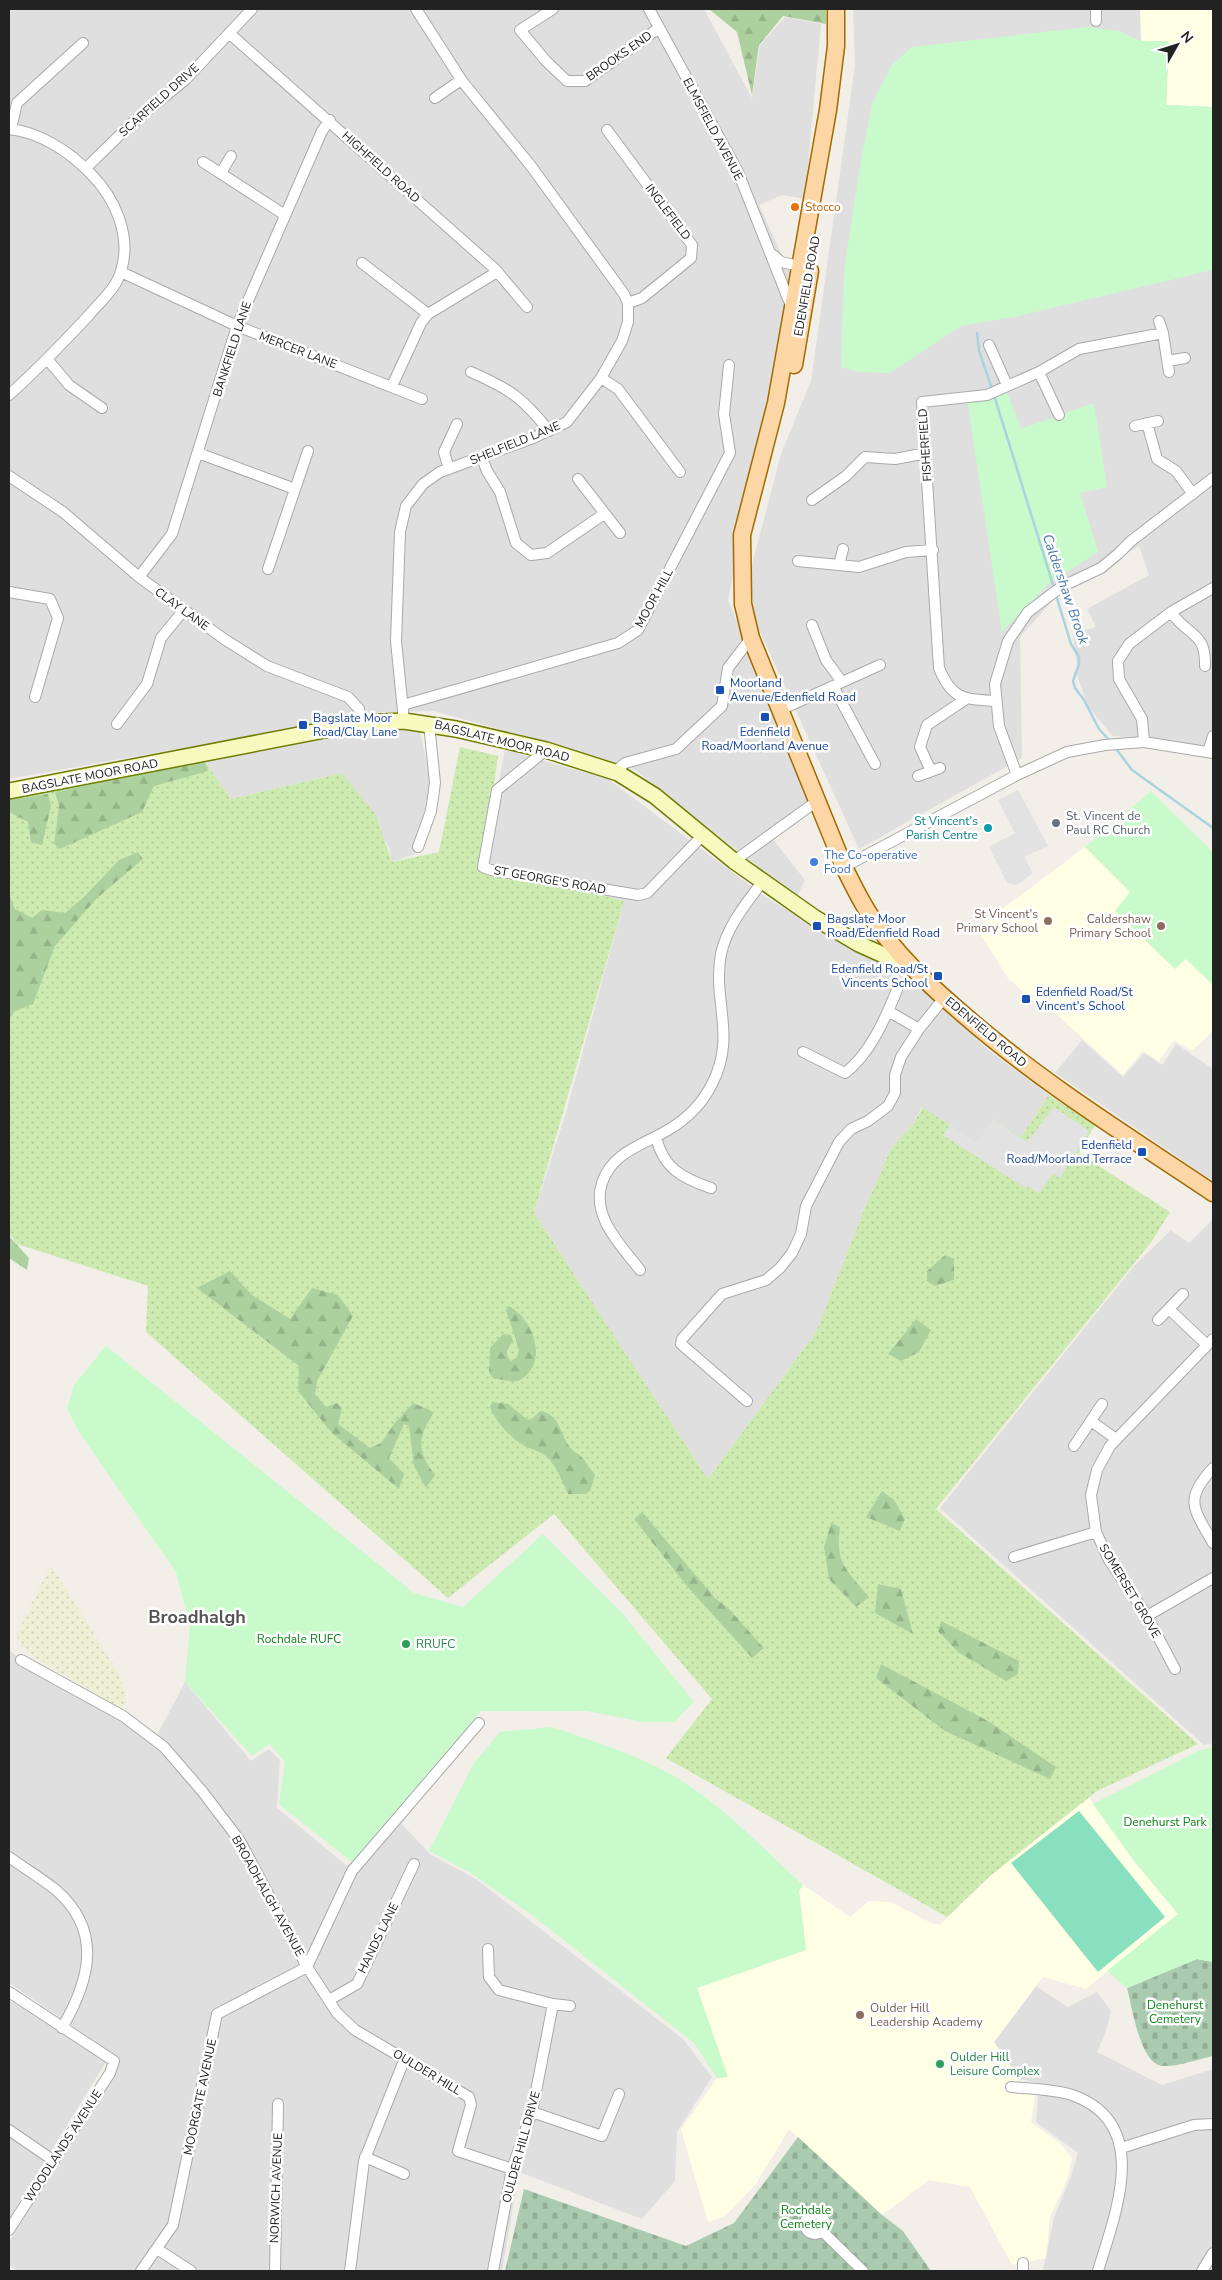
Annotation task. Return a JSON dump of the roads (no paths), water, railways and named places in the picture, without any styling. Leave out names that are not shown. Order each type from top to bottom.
[{"type":"main road","name":"EDENFIELD ROAD","points":[[769,450],[787,404],[836,46],[836,9]]},
{"type":"main road","name":"EDENFIELD ROAD","points":[[844,9],[845,48],[838,112],[805,268],[792,307],[754,535],[742,557],[743,604],[751,638],[844,867],[860,899],[881,931],[912,968],[998,1045],[1080,1106],[1213,1193]]},
{"type":"street","name":"SCARFIELD DRIVE","points":[[86,168],[130,125],[186,78],[252,9]]},
{"type":"street","points":[[416,9],[461,80],[531,166],[624,294],[628,303]]},
{"type":"street","name":"BROOKS END","points":[[553,9],[520,30],[546,61],[567,81],[585,81],[659,28]]},
{"type":"street","name":"ELMSFIELD AVENUE","points":[[649,9],[738,172],[792,307]]},
{"type":"street","points":[[1096,9],[1096,21]]},
{"type":"street","name":"HIGHFIELD ROAD","points":[[230,33],[330,120],[497,272],[527,307]]},
{"type":"street","points":[[9,395],[48,360],[108,293],[121,272],[124,238],[120,219],[107,189],[70,154],[47,140],[10,129],[17,103],[83,43]]},
{"type":"street","points":[[435,98],[461,80]]},
{"type":"street","name":"BANKFIELD LANE","points":[[139,577],[172,534],[237,326],[322,131],[330,120]]},
{"type":"street","name":"INGLEFIELD","points":[[607,130],[692,244],[691,258],[642,298],[628,303]]},
{"type":"street","points":[[220,173],[231,156]]},
{"type":"street","points":[[203,162],[285,215]]},
{"type":"street","points":[[770,252],[781,262],[805,268]]},
{"type":"street","points":[[362,263],[428,314]]},
{"type":"street","name":"MERCER LANE","points":[[121,272],[237,326],[422,399]]},
{"type":"street","points":[[392,386],[421,323],[428,314],[497,272]]},
{"type":"street","name":"SHELFIELD LANE","points":[[404,721],[396,641],[400,532],[406,506],[423,484],[440,472],[482,458],[549,431],[566,422],[601,378],[622,341],[628,322],[628,303]]},
{"type":"street","points":[[1159,321],[1169,366],[1185,358]]},
{"type":"street","name":"FISHERFIELD","points":[[966,700],[947,686],[939,668],[933,550],[922,402],[986,395],[1038,372],[1078,349],[1163,333]]},
{"type":"street","points":[[989,345],[991,351],[999,354],[1003,387]]},
{"type":"street","points":[[48,360],[69,385],[102,408]]},
{"type":"street","name":"MOOR HILL","points":[[403,705],[618,643],[638,630],[730,453],[724,414],[729,365]]},
{"type":"street","points":[[471,372],[501,386],[528,404],[549,431]]},
{"type":"street","points":[[1038,372],[1059,415]]},
{"type":"street","points":[[601,378],[618,389],[680,472]]},
{"type":"street","points":[[1135,426],[1158,421]]},
{"type":"street","points":[[1147,423],[1157,459],[1176,472],[1193,494]]},
{"type":"street","points":[[449,469],[444,452],[457,424]]},
{"type":"street","points":[[268,569],[308,451]]},
{"type":"street","points":[[198,453],[295,489]]},
{"type":"street","points":[[812,500],[846,476],[866,457],[895,459],[926,453]]},
{"type":"street","points":[[482,458],[487,472],[500,492],[516,544],[531,555],[547,553],[604,514]]},
{"type":"street","name":"CLAY LANE","points":[[9,476],[63,512],[139,577],[183,611],[267,666],[348,697],[359,709],[361,723]]},
{"type":"street","points":[[1017,775],[999,726],[996,701],[995,684],[1008,641],[1028,612],[1048,596],[1061,587],[1100,568],[1131,541],[1213,478]]},
{"type":"street","points":[[578,479],[620,533]]},
{"type":"street","points":[[839,565],[843,549]]},
{"type":"street","points":[[798,561],[859,567],[906,552],[933,550]]},
{"type":"street","points":[[1144,742],[1142,719],[1119,679],[1118,661],[1129,644],[1172,612],[1213,588]]},
{"type":"street","points":[[9,592],[50,599],[58,618],[35,697]]},
{"type":"street","points":[[117,724],[147,684],[161,638],[183,611]]},
{"type":"street","points":[[1172,612],[1183,628],[1201,641],[1205,648],[1205,666]]},
{"type":"street","points":[[812,625],[826,660],[875,764]]},
{"type":"street","points":[[618,773],[619,768],[625,763],[676,749],[722,706],[728,668],[751,638]]},
{"type":"street","points":[[780,710],[880,665]]},
{"type":"street","points":[[918,776],[936,769],[920,747],[927,725],[966,700],[996,701]]},
{"type":"street","name":"BAGSLATE MOOR ROAD","points":[[9,791],[361,723],[404,721],[429,724],[546,750],[618,773],[655,796],[734,861],[815,918],[862,944],[912,968]]},
{"type":"street","points":[[418,847],[431,811],[435,783],[429,724]]},
{"type":"street","points":[[844,867],[1017,775],[1067,752],[1105,745],[1144,742],[1211,752],[1213,736]]},
{"type":"street","name":"ST GEORGE'S ROAD","points":[[546,750],[497,790],[483,867],[491,870],[638,895],[648,894],[703,835]]},
{"type":"street","points":[[734,861],[817,801]]},
{"type":"street","points":[[640,1270],[607,1226],[601,1210],[602,1183],[614,1163],[632,1148],[679,1123],[697,1108],[706,1096],[719,1068],[725,1037],[719,969],[721,953],[738,915],[762,882]]},
{"type":"street","points":[[862,944],[881,931]]},
{"type":"street","points":[[803,1052],[845,1073],[858,1063],[888,1011],[897,990]]},
{"type":"street","points":[[747,1401],[681,1344],[682,1339],[722,1294],[766,1280],[780,1268],[792,1253],[801,1234],[806,1206],[839,1142],[851,1129],[868,1121],[888,1106],[895,1093],[896,1075],[901,1057],[919,1029],[944,998]]},
{"type":"street","points":[[888,1011],[919,1029]]},
{"type":"street","points":[[656,1136],[664,1157],[678,1174],[711,1188]]},
{"type":"street","points":[[1158,1320],[1183,1294]]},
{"type":"street","name":"SOMERSET GROVE","points":[[1169,1309],[1210,1342],[1116,1439],[1097,1470],[1091,1495],[1096,1532],[1109,1560],[1147,1616],[1174,1669]]},
{"type":"street","points":[[1074,1446],[1102,1404]]},
{"type":"street","points":[[1091,1421],[1116,1439]]},
{"type":"street","points":[[1213,1468],[1198,1484],[1194,1498],[1196,1510],[1213,1543]]},
{"type":"street","points":[[1014,1557],[1096,1532]]},
{"type":"street","points":[[1147,1616],[1213,1578]]},
{"type":"street","name":"BROADHALGH AVENUE","points":[[21,1660],[123,1716],[164,1747],[202,1791],[240,1841],[307,1967]]},
{"type":"street","points":[[307,1967],[352,1871],[479,1724]]},
{"type":"street","points":[[9,1857],[56,1890],[71,1906],[81,1923],[87,1944],[87,1965],[82,1988],[62,2028],[9,1992]]},
{"type":"street","name":"HANDS LANE","points":[[329,2000],[357,1984],[414,1864]]},
{"type":"street","points":[[488,1949],[488,1972],[491,1982],[499,1990],[553,2004],[570,2006]]},
{"type":"street","name":"OULDER HILL","points":[[307,1967],[337,2013],[355,2030],[469,2097],[471,2105],[458,2151],[512,2169]]},
{"type":"street","name":"MOORGATE AVENUE","points":[[141,2271],[173,2225],[218,2014],[307,1967]]},
{"type":"street","name":"OULDER HILL DRIVE","points":[[493,2271],[512,2169],[532,2112],[553,2004]]},
{"type":"street","name":"WOODLANDS AVENUE","points":[[9,2230],[110,2073],[114,2061],[62,2028]]},
{"type":"street","points":[[350,2271],[365,2157],[405,2058]]},
{"type":"street","points":[[1011,2087],[1062,2092],[1088,2103],[1109,2123],[1121,2148],[1123,2177],[1120,2195],[1098,2271]]},
{"type":"street","points":[[532,2112],[602,2136],[619,2094]]},
{"type":"street","name":"NORWICH AVENUE","points":[[275,2271],[278,2104]]},
{"type":"street","points":[[1121,2148],[1194,2124],[1213,2124]]},
{"type":"street","points":[[9,2130],[54,2160]]},
{"type":"street","points":[[365,2157],[404,2174]]},
{"type":"street","points":[[822,2231],[862,2271]]},
{"type":"street","points":[[157,2249],[190,2271]]},
{"type":"street","points":[[1202,2271],[1213,2253]]},
{"type":"waterway","name":"Caldershaw Brook","points":[[977,333],[979,351],[992,389]]},
{"type":"waterway","name":"Caldershaw Brook","points":[[994,395],[1054,588]]},
{"type":"waterway","name":"Caldershaw Brook","points":[[1056,595],[1071,644],[1079,657],[1079,664],[1073,681],[1075,688],[1084,700],[1099,729],[1111,742]]},
{"type":"waterway","name":"Caldershaw Brook","points":[[1114,746],[1132,770],[1213,828]]},
{"type":"place","name":"Stocco","points":[[795,207]]},
{"type":"place","name":"Moorland Avenue/Edenfield Road","points":[[720,690]]},
{"type":"place","name":"Edenfield Road/Moorland Avenue","points":[[765,717]]},
{"type":"place","name":"Bagslate Moor Road/Clay Lane","points":[[303,725]]},
{"type":"place","name":"St. Vincent de Paul RC Church","points":[[1056,823]]},
{"type":"place","name":"St Vincent's Parish Centre","points":[[988,828]]},
{"type":"place","name":"The Co-operative Food","points":[[814,862]]},
{"type":"place","name":"St Vincent's Primary School","points":[[1048,921]]},
{"type":"place","name":"Bagslate Moor Road/Edenfield Road","points":[[817,926]]},
{"type":"place","name":"Caldershaw Primary School","points":[[1161,926]]},
{"type":"place","name":"Edenfield Road/St Vincents School","points":[[938,976]]},
{"type":"place","name":"Edenfield Road/St Vincent's School","points":[[1026,999]]},
{"type":"place","name":"Edenfield Road/Moorland Terrace","points":[[1142,1152]]},
{"type":"place","name":"RRUFC","points":[[406,1644]]},
{"type":"place","name":"Oulder Hill Leadership Academy","points":[[860,2015]]},
{"type":"place","name":"Oulder Hill Leisure Complex","points":[[940,2064]]},
{"type":"district","name":"Broadhalgh","points":[[197,1617]]},
{"type":"park label","name":"Rochdale RUFC","points":[[299,1639]]},
{"type":"park label","name":"Denehurst Park","points":[[1165,1822]]},
{"type":"park label","name":"Denehurst Cemetery","points":[[1175,2012]]},
{"type":"park label","name":"Rochdale Cemetery","points":[[806,2217]]}]
